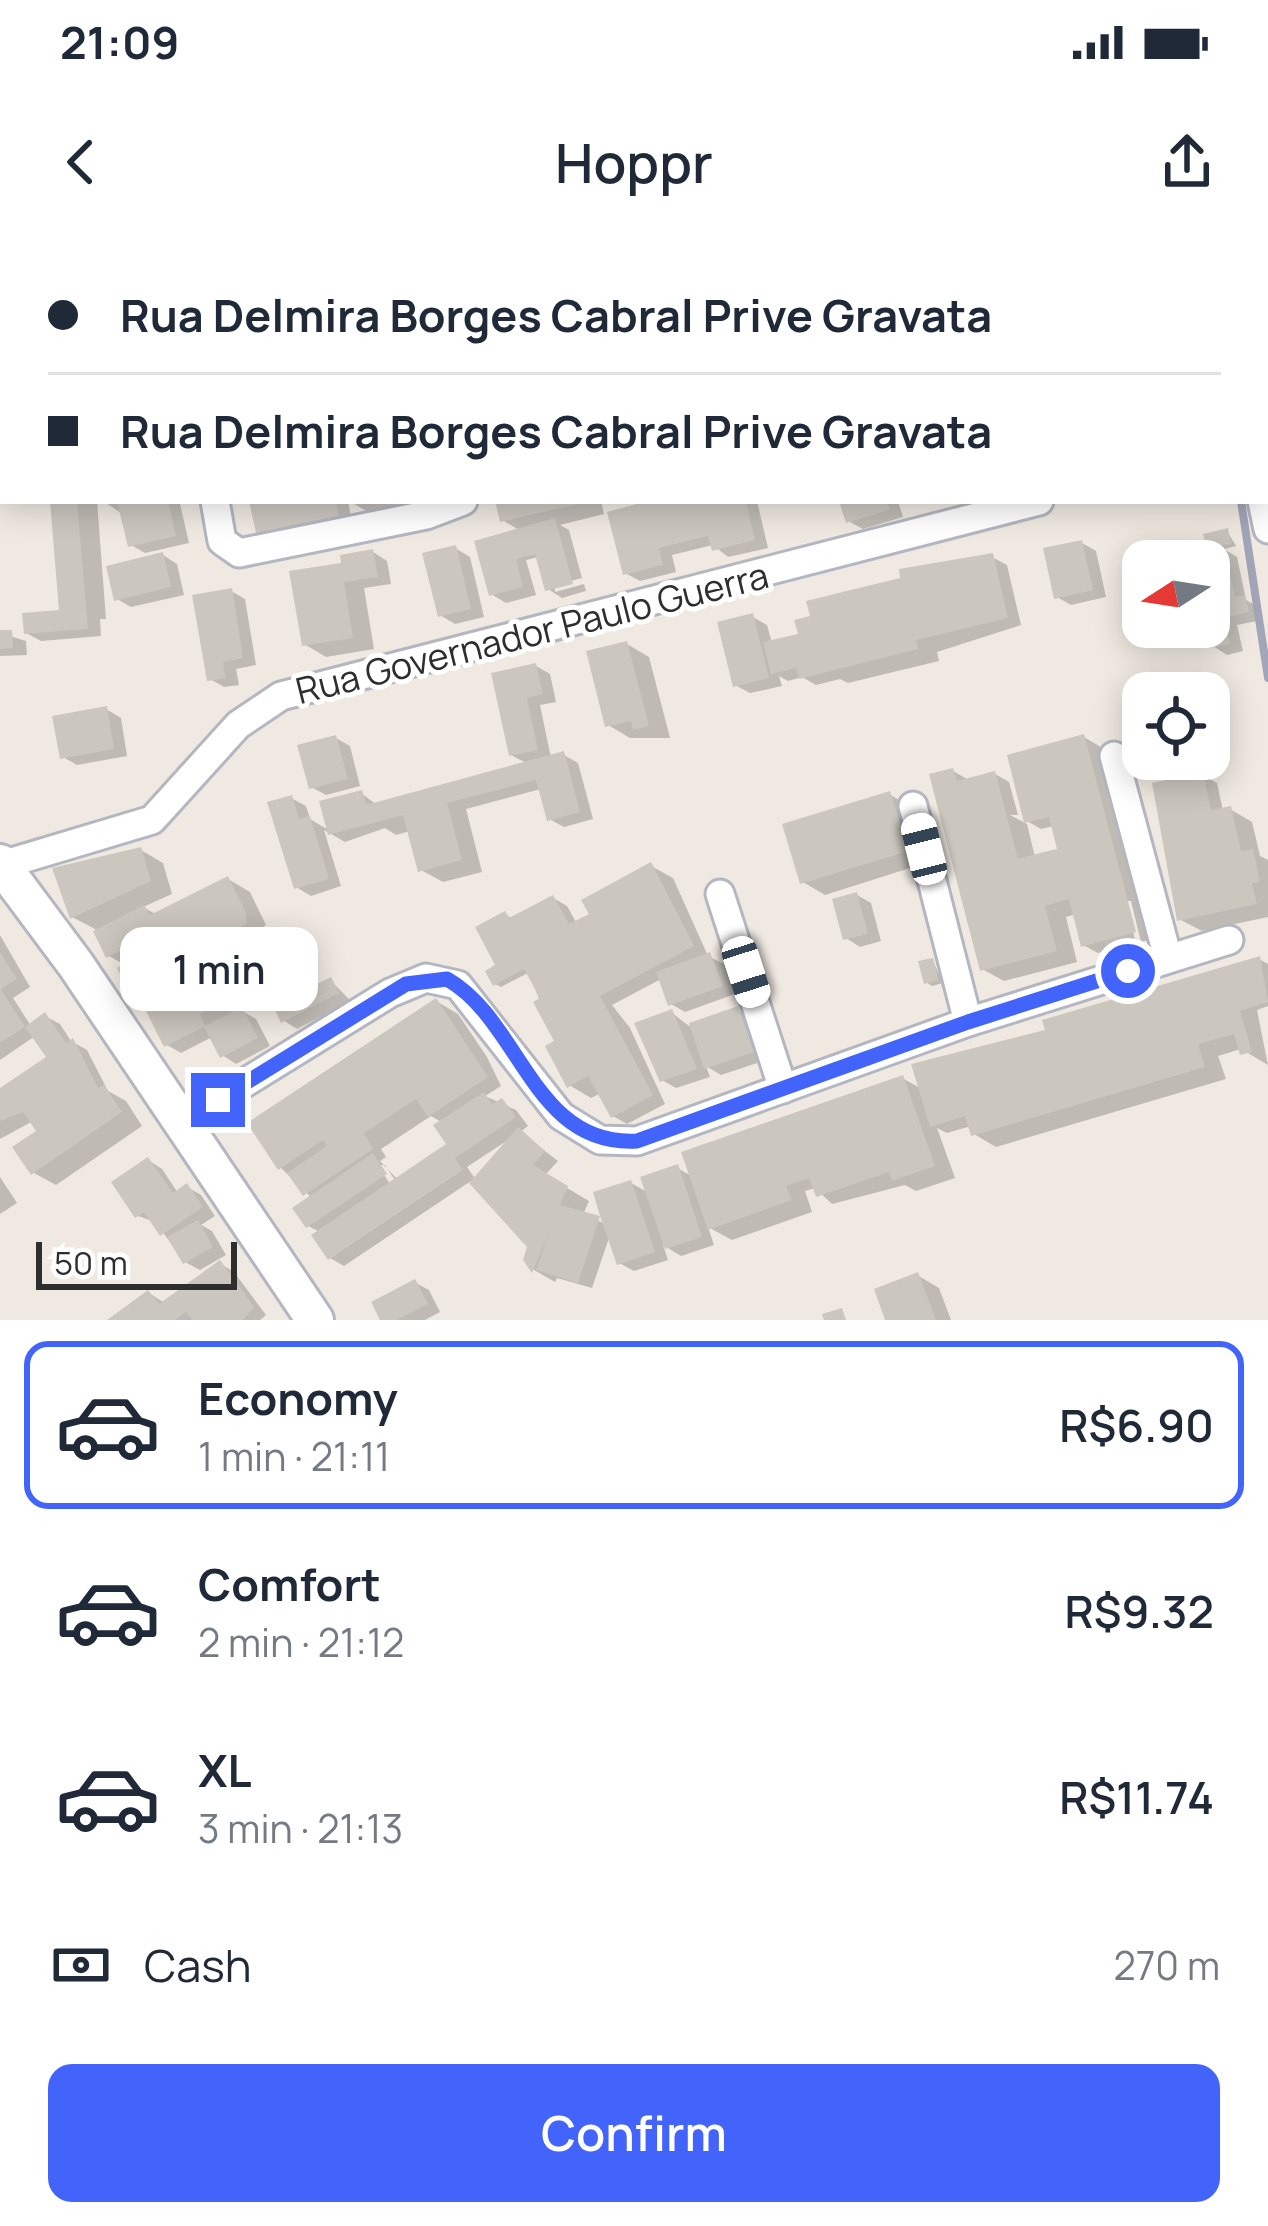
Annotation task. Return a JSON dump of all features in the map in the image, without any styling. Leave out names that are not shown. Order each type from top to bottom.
[{"type":"main road","points":[[1,864],[183,1121],[314,1320]]},
{"type":"street","points":[[216,504],[222,542],[239,553],[448,510],[458,504]]},
{"type":"street","name":"Rua Governador Paulo Guerra","points":[[1,864],[152,820],[238,725],[281,696],[1027,504]]},
{"type":"street","points":[[1114,756],[1168,958]]},
{"type":"street","points":[[913,806],[968,1022]]},
{"type":"street","points":[[720,894],[783,1089]]},
{"type":"street","points":[[183,1121],[390,993],[426,978],[458,985],[561,1116],[600,1140],[637,1141],[968,1022],[1228,940]]},
{"type":"building","points":[[50,504],[77,504],[88,629],[24,634],[22,613],[59,610]]},
{"type":"building","points":[[118,504],[169,504],[176,536],[128,547]]},
{"type":"building","points":[[250,504],[337,504],[339,516],[256,533]]},
{"type":"building","points":[[496,504],[578,504],[500,522]]},
{"type":"building","points":[[637,504],[747,504],[755,540],[712,551],[708,536],[659,548],[663,565],[623,575],[607,512]]},
{"type":"building","points":[[840,504],[888,504],[890,510],[846,523]]},
{"type":"building","points":[[555,518],[573,584],[545,591],[535,554],[516,559],[523,587],[489,596],[474,541]]},
{"type":"building","points":[[1228,528],[1231,544],[1230,540],[1204,540],[1203,534]]},
{"type":"building","points":[[1082,540],[1093,590],[1054,599],[1043,548]]},
{"type":"building","points":[[456,545],[471,609],[438,617],[422,553]]},
{"type":"building","points":[[373,549],[378,577],[344,582],[353,638],[302,646],[289,571],[341,563],[340,555]]},
{"type":"building","points":[[163,552],[171,587],[114,601],[106,566]]},
{"type":"building","points":[[993,553],[1008,618],[916,640],[918,649],[799,679],[796,668],[771,674],[763,642],[798,634],[794,620],[810,616],[806,601],[900,578],[899,569]]},
{"type":"building","points":[[1230,575],[1235,597],[1245,595],[1249,612],[1230,617]]},
{"type":"building","points":[[232,588],[243,658],[223,662],[226,678],[207,681],[192,595]]},
{"type":"building","points":[[753,613],[769,678],[733,687],[717,622]]},
{"type":"building","points":[[0,630],[12,630],[13,648],[0,649]]},
{"type":"building","points":[[627,641],[649,726],[633,730],[631,721],[605,727],[586,651]]},
{"type":"building","points":[[536,663],[543,694],[527,698],[538,750],[509,756],[491,673]]},
{"type":"building","points":[[107,706],[114,749],[60,759],[52,716]]},
{"type":"building","points":[[1084,734],[1136,932],[1081,947],[1069,899],[1045,906],[1057,951],[980,971],[929,774],[953,768],[957,781],[995,771],[1018,859],[1057,849],[1049,817],[1024,823],[1007,755]]},
{"type":"building","points":[[336,735],[348,779],[309,789],[297,745]]},
{"type":"building","points":[[564,751],[580,812],[547,821],[536,780],[447,803],[462,860],[418,872],[403,815],[328,835],[319,801],[362,790],[366,805]]},
{"type":"building","points":[[1205,780],[1211,810],[1231,806],[1241,851],[1253,849],[1260,882],[1252,883],[1257,904],[1177,921],[1152,783]]},
{"type":"building","points":[[890,791],[908,851],[800,884],[782,824]]},
{"type":"building","points":[[292,795],[299,819],[310,816],[329,879],[294,889],[267,802]]},
{"type":"building","points":[[141,847],[151,881],[70,919],[52,868]]},
{"type":"building","points":[[651,862],[694,946],[600,996],[653,1095],[611,1118],[588,1076],[567,1088],[545,1046],[554,1041],[533,1002],[540,998],[524,969],[493,986],[485,971],[495,965],[475,927],[505,911],[509,918],[553,895],[569,924],[589,914],[581,900]]},
{"type":"building","points":[[228,876],[246,913],[247,924],[229,933],[236,947],[180,976],[158,931],[106,958],[93,931],[144,905],[150,915]]},
{"type":"building","points":[[857,892],[868,934],[843,940],[832,899]]},
{"type":"building","points":[[156,948],[172,980],[180,976],[189,993],[227,974],[237,995],[200,1014],[205,1026],[242,1007],[258,1038],[220,1058],[204,1027],[164,1047],[133,985],[127,988],[117,968]]},
{"type":"building","points":[[0,952],[17,979],[1,989],[25,1027],[0,1043]]},
{"type":"building","points":[[710,952],[723,986],[668,1006],[656,972]]},
{"type":"building","points":[[1260,956],[1268,1002],[1240,1011],[1252,1052],[1240,1055],[1234,1034],[1198,1044],[1205,1067],[971,1136],[965,1116],[930,1127],[911,1064],[1045,1030],[1042,1020]]},
{"type":"building","points":[[933,958],[938,980],[924,984],[918,961]]},
{"type":"building","points":[[331,977],[339,993],[281,1023],[273,1006]]},
{"type":"building","points":[[436,998],[488,1077],[428,1117],[416,1099],[364,1133],[373,1149],[303,1196],[287,1173],[327,1146],[323,1140],[278,1170],[247,1123]]},
{"type":"building","points":[[738,1006],[754,1052],[704,1069],[689,1023]]},
{"type":"building","points":[[672,1009],[697,1069],[660,1082],[634,1023]]},
{"type":"building","points":[[45,1012],[66,1043],[73,1038],[98,1088],[104,1085],[122,1112],[31,1175],[12,1147],[36,1131],[23,1112],[0,1121],[0,1088],[46,1057],[25,1027]]},
{"type":"building","points":[[903,1075],[935,1166],[892,1181],[889,1172],[816,1197],[809,1178],[786,1186],[792,1200],[708,1230],[681,1152]]},
{"type":"building","points":[[484,1092],[492,1104],[502,1098],[516,1117],[455,1158],[463,1170],[328,1260],[311,1235],[446,1144],[433,1125]]},
{"type":"building","points":[[518,1127],[545,1151],[533,1165],[568,1186],[560,1205],[600,1216],[578,1283],[536,1270],[549,1233],[532,1273],[523,1260],[527,1247],[469,1183]]},
{"type":"building","points":[[373,1153],[387,1174],[306,1228],[292,1208]]},
{"type":"building","points":[[148,1157],[173,1193],[187,1183],[203,1207],[160,1236],[144,1212],[135,1218],[111,1182]]},
{"type":"building","points":[[678,1164],[702,1237],[665,1249],[640,1177]]},
{"type":"building","points":[[631,1180],[655,1252],[617,1265],[593,1192]]},
{"type":"building","points":[[198,1220],[213,1247],[183,1264],[167,1237]]},
{"type":"building","points":[[220,1260],[254,1307],[243,1320],[192,1320],[186,1312],[175,1320],[107,1320],[148,1290],[159,1304]]},
{"type":"building","points":[[918,1272],[936,1320],[885,1320],[874,1289]]},
{"type":"building","points":[[415,1279],[428,1304],[397,1320],[380,1320],[371,1302]]},
{"type":"building","points":[[842,1308],[846,1320],[824,1320],[822,1314]]},
{"type":"railway","points":[[1241,504],[1268,678]]},
{"type":"route","points":[[218,1100],[406,984],[447,979],[475,1003],[561,1116],[600,1140],[637,1141],[695,1124],[968,1022],[1128,971]]}]
